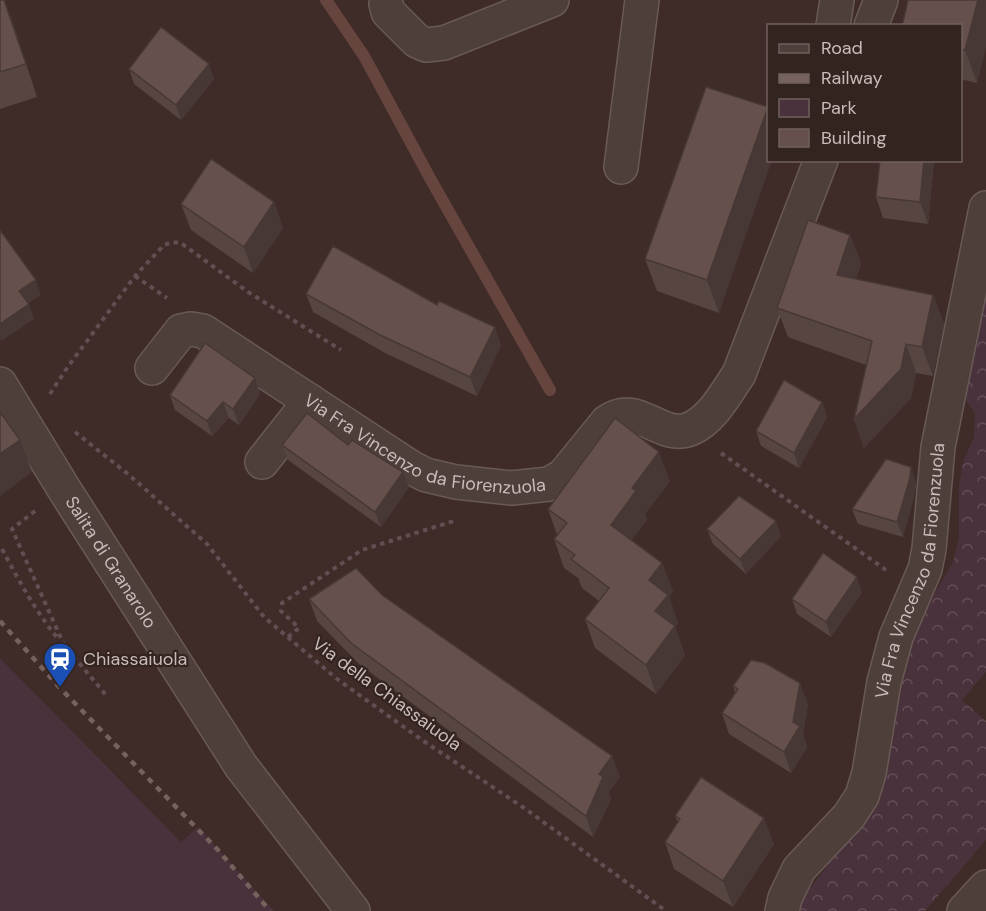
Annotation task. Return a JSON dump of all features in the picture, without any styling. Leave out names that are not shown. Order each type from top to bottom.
[{"type":"street","points":[[386,4],[388,12],[417,41],[426,45],[435,45],[444,44],[552,0]]},
{"type":"street","points":[[621,167],[642,0]]},
{"type":"street","points":[[833,24],[837,0]]},
{"type":"street","points":[[872,24],[881,0]]},
{"type":"street","points":[[688,430],[703,421],[718,405],[739,374],[820,162]]},
{"type":"street","name":"Via Fra Vincenzo da Fiorenzuola","points":[[782,911],[785,898],[799,869],[849,816],[862,796],[869,773],[884,682],[896,637],[925,569],[929,549],[938,447],[986,208]]},
{"type":"street","name":"Via Fra Vincenzo da Fiorenzuola","points":[[152,368],[181,331],[191,329],[203,331],[391,456],[426,475],[456,482],[502,487],[532,487],[549,484],[563,476],[607,422],[625,414],[639,417],[669,430],[688,430]]},
{"type":"street","name":"Salita di Granarolo","points":[[0,384],[64,489],[241,766],[353,911]]},
{"type":"street","points":[[262,462],[310,401]]},
{"type":"street","points":[[964,911],[986,887]]},
{"type":"path","name":"Via della Chiassaiuola","points":[[66,427],[128,474],[207,544],[264,617],[337,679],[422,740],[524,808],[666,911]]},
{"type":"path","points":[[688,430],[916,591]]},
{"type":"path","points":[[64,489],[12,529],[64,645]]},
{"type":"path","points":[[288,638],[299,628],[281,611],[282,603],[362,550],[457,520]]},
{"type":"path","points":[[2,549],[28,597],[46,623],[106,695]]},
{"type":"green space","points":[[986,278],[986,672],[962,700],[986,721],[986,840],[925,911],[795,911],[864,818],[896,662],[953,562],[959,537],[959,486],[963,462],[974,437],[975,413],[961,394]]},
{"type":"green space","points":[[0,658],[181,842],[198,827],[274,911],[0,911]]},
{"type":"building","points":[[0,0],[4,0],[26,64],[0,72]]},
{"type":"building","points":[[908,0],[978,0],[965,50],[962,49],[962,24],[902,24]]},
{"type":"building","points":[[161,27],[209,64],[176,105],[129,69]]},
{"type":"building","points":[[706,87],[767,107],[707,280],[645,259]]},
{"type":"building","points":[[211,159],[274,202],[244,247],[181,204]]},
{"type":"building","points":[[880,162],[924,162],[920,202],[876,197]]},
{"type":"building","points":[[808,220],[850,235],[837,275],[933,295],[922,347],[906,344],[901,369],[854,419],[872,341],[777,308]]},
{"type":"building","points":[[0,230],[36,280],[19,291],[29,304],[0,324]]},
{"type":"building","points":[[333,246],[437,305],[439,301],[495,327],[470,377],[380,335],[306,294]]},
{"type":"building","points":[[205,343],[255,378],[233,409],[223,402],[207,421],[170,395]]},
{"type":"building","points":[[784,380],[822,402],[794,453],[756,431]]},
{"type":"building","points":[[0,412],[20,440],[0,454]]},
{"type":"building","points":[[307,413],[348,445],[352,440],[403,472],[375,512],[282,445]]},
{"type":"building","points":[[615,418],[659,452],[632,488],[636,491],[611,525],[662,563],[649,580],[668,595],[655,611],[675,626],[646,665],[585,619],[609,588],[571,559],[575,555],[554,539],[567,523],[548,509]]},
{"type":"building","points":[[886,459],[911,467],[897,522],[852,509]]},
{"type":"building","points":[[739,496],[776,521],[740,559],[707,529]]},
{"type":"building","points":[[823,553],[857,577],[826,622],[792,599]]},
{"type":"building","points":[[356,568],[382,595],[612,756],[599,774],[603,777],[586,816],[351,643],[309,599]]},
{"type":"building","points":[[751,660],[765,663],[800,683],[793,722],[800,726],[784,752],[722,713],[738,689],[733,686]]},
{"type":"building","points":[[701,777],[764,818],[723,881],[665,842],[680,819],[675,816]]},
{"type":"waterway","points":[[326,0],[364,56],[550,390]]},
{"type":"railway","points":[[0,621],[60,688],[218,850],[270,911]]},
{"type":"place","name":"Chiassaiuola","points":[[60,688]]}]
